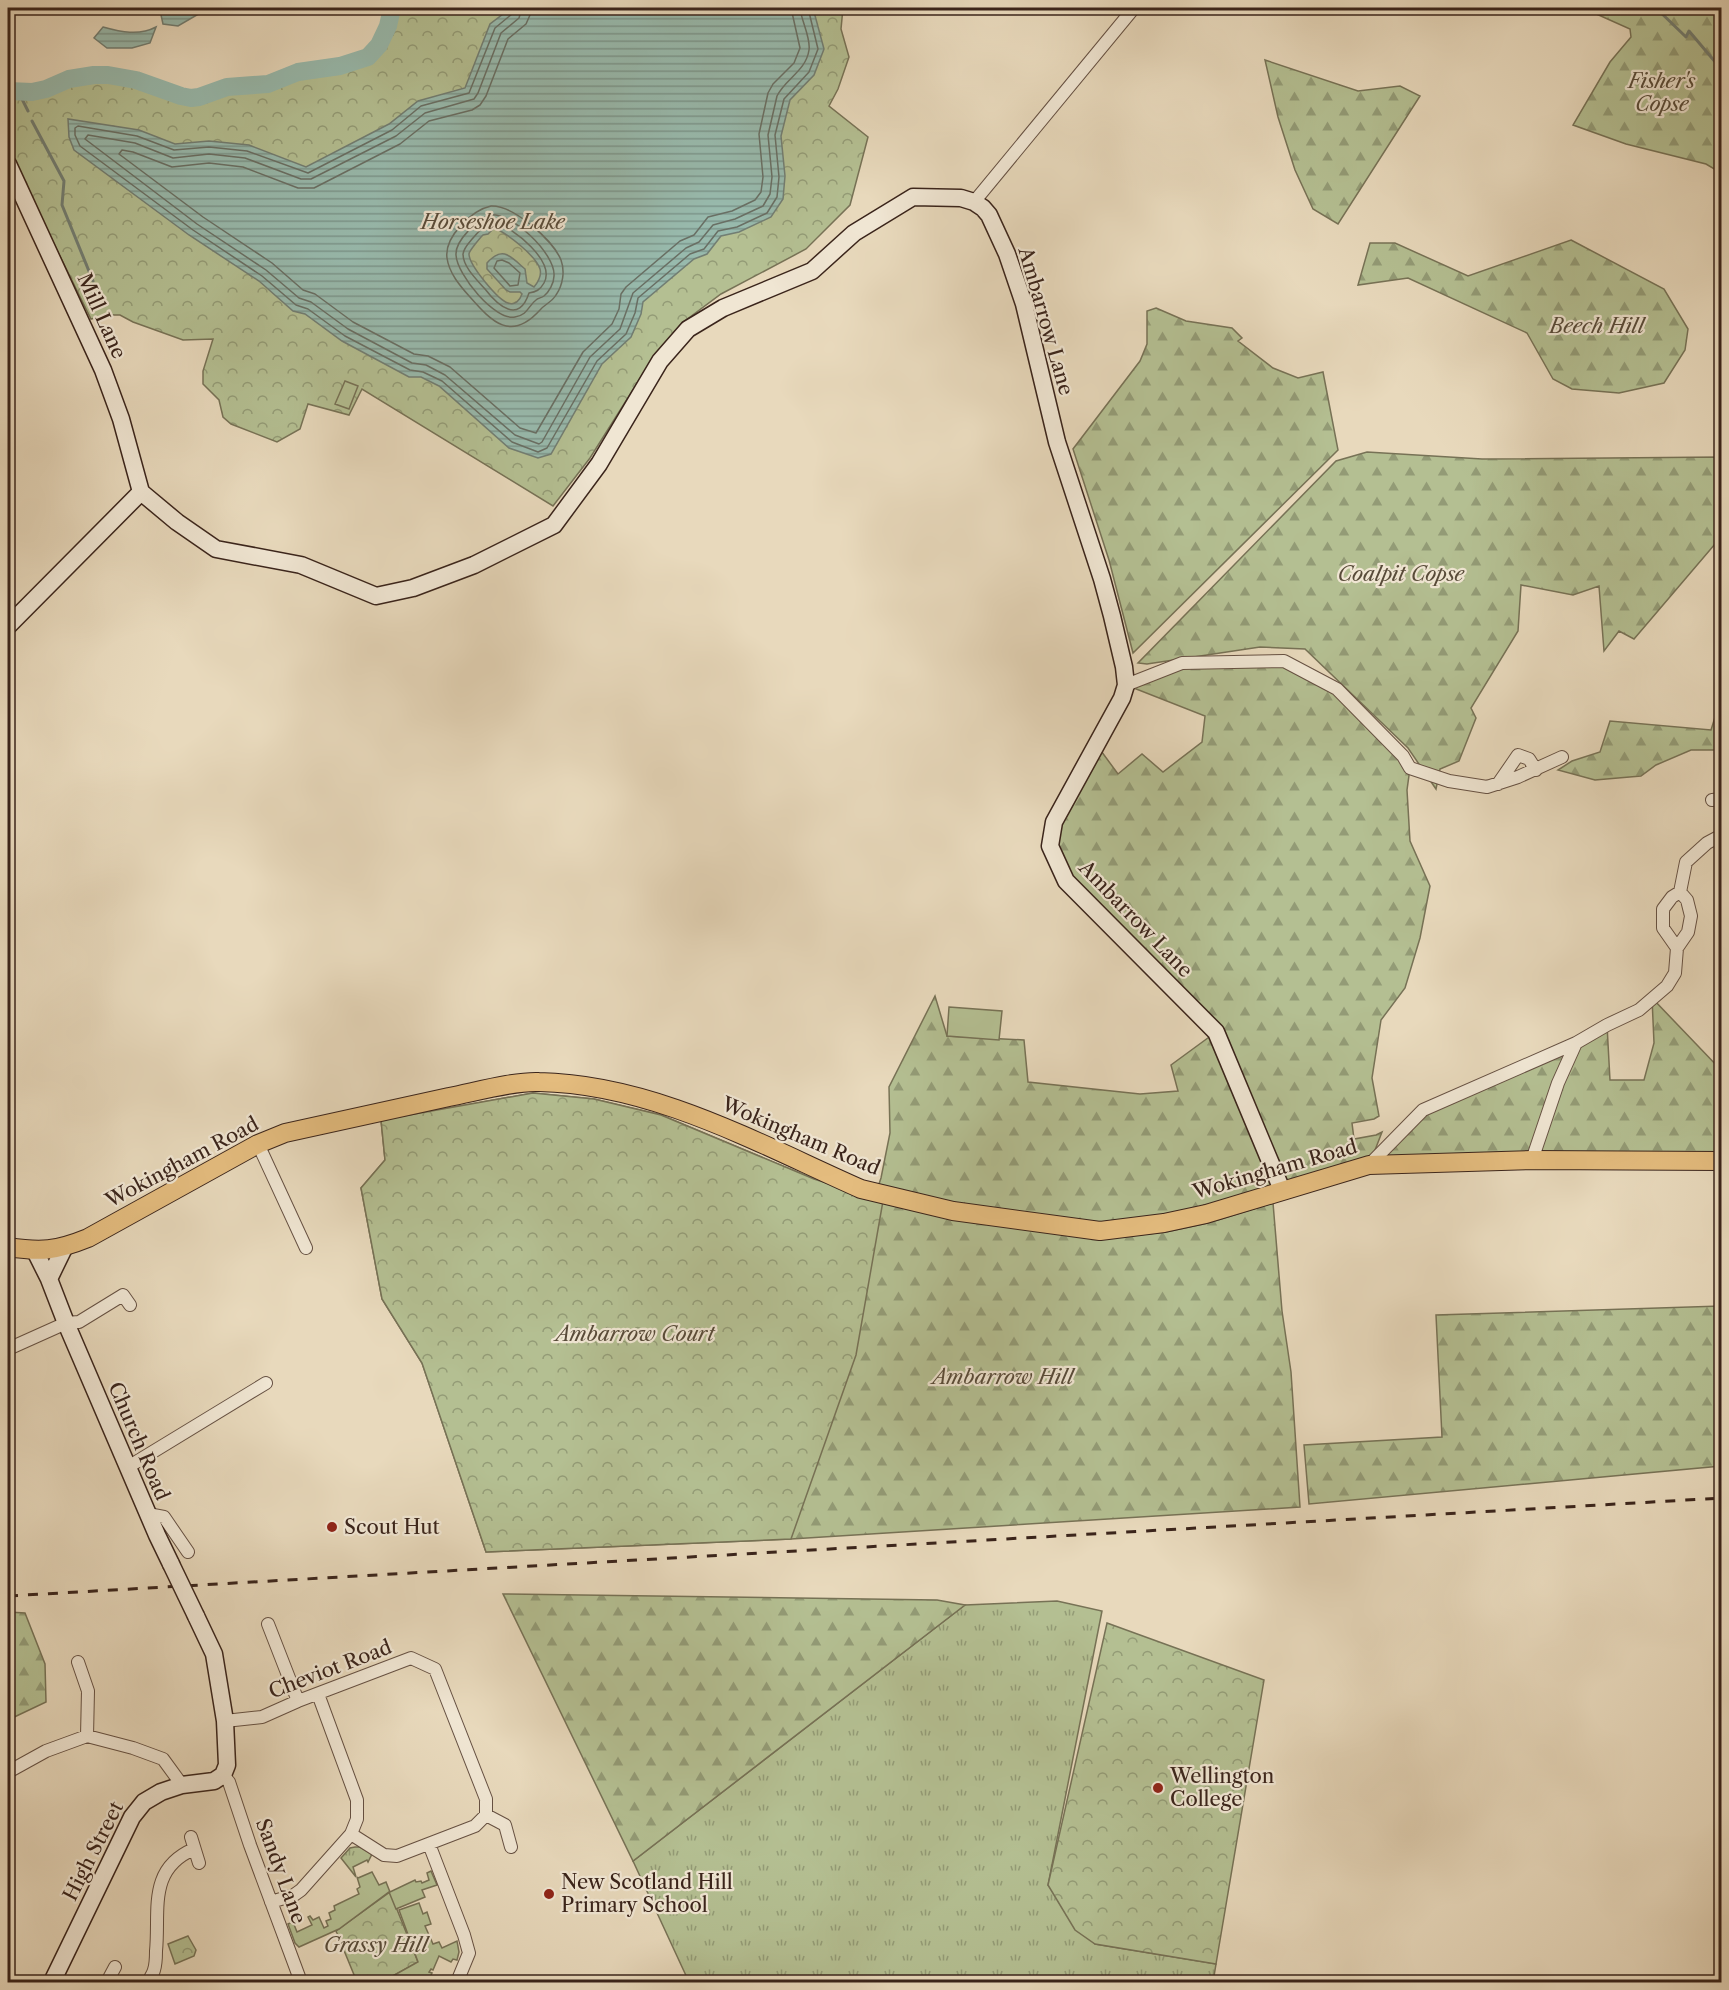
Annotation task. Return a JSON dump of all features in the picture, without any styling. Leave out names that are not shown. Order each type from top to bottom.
[{"type":"main road","name":"Wokingham Road","points":[[35,1251],[64,1248],[88,1238],[258,1144],[285,1133],[537,1081],[601,1087],[670,1107],[736,1133],[861,1189],[953,1212],[1100,1231],[1185,1218],[1369,1165],[1532,1161],[1722,1161]]},
{"type":"main road","points":[[8,1247],[35,1251]]},
{"type":"street","points":[[8,626],[141,492],[177,522],[216,549],[301,566],[376,596],[413,588],[474,565],[554,525],[599,464],[660,361],[688,329],[723,308],[812,271],[854,233],[913,197],[952,197],[974,202],[1134,8]]},
{"type":"street","name":"Mill Lane","points":[[8,164],[103,370],[141,492]]},
{"type":"street","name":"Ambarrow Lane","points":[[974,202],[983,208],[995,227],[1024,304],[1057,442],[1109,607],[1124,667],[1126,685],[1122,698],[1054,822],[1050,846],[1066,881],[1216,1032],[1282,1191]]},
{"type":"street","points":[[1126,685],[1182,663],[1284,661],[1337,689],[1403,756],[1410,768],[1449,781],[1487,787],[1536,770],[1562,757]]},
{"type":"street","points":[[1498,784],[1518,755],[1529,759],[1536,770]]},
{"type":"street","points":[[1677,948],[1663,928],[1664,909],[1672,897],[1680,892],[1686,862],[1707,843],[1722,834]]},
{"type":"street","points":[[1369,1165],[1423,1110],[1576,1043],[1639,1010],[1667,986],[1675,973],[1677,948],[1688,932],[1691,916],[1687,900],[1680,892]]},
{"type":"street","points":[[1532,1161],[1558,1083],[1576,1043]]},
{"type":"street","points":[[258,1144],[306,1248]]},
{"type":"street","points":[[49,1280],[64,1248]]},
{"type":"street","name":"Church Road","points":[[35,1251],[148,1514],[214,1654],[225,1721]]},
{"type":"street","points":[[8,1349],[66,1323],[79,1322],[123,1295],[130,1305]]},
{"type":"street","points":[[128,1467],[266,1383]]},
{"type":"street","points":[[148,1514],[164,1517],[188,1552]]},
{"type":"street","points":[[268,1624],[297,1701]]},
{"type":"street","name":"Cheviot Road","points":[[225,1721],[262,1717],[297,1701],[411,1658],[435,1669],[486,1799],[486,1815]]},
{"type":"street","points":[[78,1662],[88,1690],[87,1736]]},
{"type":"street","points":[[271,1902],[294,1895],[301,1890],[351,1834],[357,1819],[357,1800],[318,1694]]},
{"type":"street","points":[[223,1775],[227,1765],[225,1721]]},
{"type":"street","points":[[8,1772],[46,1751],[87,1736],[133,1748],[163,1759],[182,1785]]},
{"type":"street","name":"High Street","points":[[52,1983],[132,1817],[144,1802],[161,1792],[182,1785],[214,1781],[223,1775]]},
{"type":"street","name":"Sandy Lane","points":[[223,1775],[230,1782],[301,1983]]},
{"type":"street","points":[[351,1834],[384,1855],[397,1856],[475,1826],[486,1815],[505,1825],[511,1847]]},
{"type":"street","points":[[148,1983],[155,1968],[158,1940],[158,1891],[167,1870],[192,1843],[199,1863]]},
{"type":"street","points":[[429,1844],[469,1953],[458,1983]]},
{"type":"street","points":[[108,1983],[115,1967]]},
{"type":"green space","name":"Horseshoe Lake","points":[[390,8],[843,8],[841,29],[849,57],[838,89],[829,106],[868,137],[850,205],[806,249],[721,294],[682,323],[653,358],[590,458],[553,506],[362,389],[349,415],[308,404],[300,429],[277,442],[231,424],[223,417],[219,400],[203,384],[203,371],[213,339],[183,340],[120,315],[106,315],[91,319],[8,151],[8,89],[32,89],[94,72],[126,75],[190,95],[227,84],[267,82],[297,69],[340,64],[367,55],[377,44],[387,26]]},
{"type":"green space","name":"Fisher's Copse","points":[[1583,8],[1721,8],[1721,173],[1706,164],[1626,144],[1573,125],[1610,62],[1631,37],[1630,29]]},
{"type":"green space","points":[[1265,60],[1358,91],[1400,86],[1420,96],[1338,224],[1313,209],[1295,170],[1278,117]]},
{"type":"green space","name":"Beech Hill","points":[[1571,240],[1664,289],[1688,329],[1685,350],[1664,383],[1619,393],[1572,389],[1553,379],[1527,333],[1408,278],[1358,285],[1370,243],[1395,243],[1468,276]]},
{"type":"green space","points":[[1156,308],[1186,321],[1232,328],[1242,338],[1238,341],[1273,368],[1298,378],[1323,372],[1338,450],[1133,653],[1109,560],[1073,449],[1140,361],[1147,344],[1147,311]]},
{"type":"green space","points":[[345,381],[358,386],[349,409],[335,404]]},
{"type":"green space","name":"Coalpit Copse","points":[[1367,452],[1482,459],[1721,457],[1721,537],[1634,639],[1619,631],[1604,651],[1599,586],[1573,595],[1521,585],[1518,631],[1471,708],[1476,718],[1459,761],[1440,769],[1436,789],[1408,748],[1305,649],[1260,647],[1147,664],[1138,663],[1336,461]]},
{"type":"green space","points":[[1284,661],[1337,689],[1410,768],[1407,790],[1410,841],[1430,886],[1420,938],[1405,988],[1381,1020],[1372,1078],[1379,1116],[1352,1123],[1354,1139],[1382,1132],[1370,1163],[1423,1110],[1607,1025],[1610,1080],[1644,1080],[1654,1043],[1652,998],[1721,1070],[1721,1161],[1369,1165],[1282,1190],[1100,1231],[876,1193],[890,1133],[889,1087],[935,996],[947,1036],[1024,1040],[1028,1082],[1140,1094],[1178,1091],[1171,1065],[1216,1032],[1066,881],[1050,846],[1096,744],[1118,774],[1142,754],[1163,772],[1202,742],[1205,716],[1126,685],[1182,663]]},
{"type":"green space","points":[[1721,698],[1721,750],[1691,750],[1656,765],[1641,776],[1595,780],[1558,770],[1572,761],[1600,752],[1610,721],[1711,730]]},
{"type":"green space","points":[[949,1007],[1002,1011],[999,1040],[947,1036]]},
{"type":"green space","name":"Ambarrow Hill","points":[[533,1093],[594,1099],[661,1115],[814,1179],[876,1202],[1100,1239],[1166,1232],[1208,1223],[1273,1203],[1282,1311],[1291,1372],[1300,1507],[791,1539],[486,1552],[422,1363],[382,1299],[361,1188],[385,1160],[381,1120]]},
{"type":"green space","name":"Ambarrow Court","points":[[533,1093],[594,1099],[661,1115],[814,1179],[883,1201],[856,1355],[791,1539],[486,1552],[422,1363],[382,1299],[361,1188],[385,1160],[381,1120]]},
{"type":"green space","points":[[1721,1306],[1721,1466],[1309,1504],[1304,1445],[1442,1437],[1436,1315]]},
{"type":"green space","points":[[503,1594],[937,1600],[965,1605],[633,1861]]},
{"type":"green space","points":[[1057,1601],[1102,1611],[1048,1885],[1095,1944],[1216,1964],[1213,1982],[689,1982],[633,1861],[965,1605]]},
{"type":"green space","points":[[8,1612],[25,1613],[45,1664],[46,1702],[8,1720]]},
{"type":"green space","points":[[1107,1623],[1264,1680],[1216,1964],[1095,1944],[1075,1930],[1048,1885]]},
{"type":"green space","points":[[360,1847],[372,1854],[368,1862],[367,1860],[353,1867],[356,1877],[341,1858],[350,1848]]},
{"type":"green space","points":[[431,1871],[437,1885],[422,1890],[425,1897],[396,1909],[389,1892],[339,1929],[299,1947],[295,1943],[288,1924],[293,1922],[297,1932],[312,1925],[308,1917],[310,1916],[313,1920],[319,1917],[324,1928],[328,1926],[326,1921],[331,1919],[329,1913],[335,1910],[334,1906],[359,1894],[357,1889],[360,1887],[357,1877],[372,1872],[379,1885],[386,1882],[390,1892],[415,1880],[422,1883],[429,1880],[427,1873]]},
{"type":"green space","name":"Grassy Hill","points":[[390,1892],[418,1962],[382,1982],[357,1982],[336,1931]]},
{"type":"green space","points":[[419,1903],[423,1914],[427,1912],[431,1924],[425,1926],[433,1944],[439,1942],[442,1948],[457,1941],[459,1952],[457,1960],[453,1959],[451,1962],[439,1956],[433,1970],[429,1972],[432,1973],[428,1982],[420,1980],[382,1982],[418,1962],[399,1910]]},
{"type":"green space","points":[[188,1936],[196,1950],[194,1956],[175,1964],[168,1944]]},
{"type":"water","points":[[168,8],[209,8],[178,26],[163,24],[161,15]]},
{"type":"water","name":"Horseshoe Lake","points":[[511,8],[813,8],[824,49],[814,75],[790,100],[781,136],[785,176],[783,199],[771,217],[739,232],[721,236],[707,254],[694,259],[643,302],[641,314],[631,337],[602,364],[551,454],[538,458],[509,448],[439,386],[421,377],[409,377],[342,341],[305,314],[293,311],[259,281],[189,235],[74,150],[69,137],[68,119],[139,130],[175,144],[209,141],[249,145],[306,167],[389,124],[418,101],[465,88],[490,24]],"holes":[[[494,228],[527,252],[540,269],[539,279],[534,287],[527,283],[525,269],[507,255],[498,255],[487,263],[487,269],[506,290],[522,294],[513,304],[503,300],[491,289],[479,274],[469,254],[483,235],[488,234]]]},
{"type":"water","points":[[103,27],[123,32],[143,32],[156,27],[150,43],[132,48],[107,48],[94,38]]},
{"type":"waterway","points":[[8,91],[32,92],[46,89],[69,79],[94,75],[136,80],[191,98],[227,87],[268,84],[298,72],[340,66],[368,57],[379,45],[388,26],[392,8]]},
{"type":"waterway","points":[[1656,8],[1686,37],[1689,31],[1722,70]]},
{"type":"waterway","points":[[18,91],[28,111]]},
{"type":"waterway","points":[[32,121],[64,181],[62,205],[93,281]]},
{"type":"railway","points":[[8,1596],[1722,1498]]},
{"type":"place","name":"Scout Hut","points":[[332,1527]]},
{"type":"place","name":"Wellington College","points":[[1158,1788]]},
{"type":"place","name":"New Scotland Hill Primary School","points":[[549,1894]]}]
